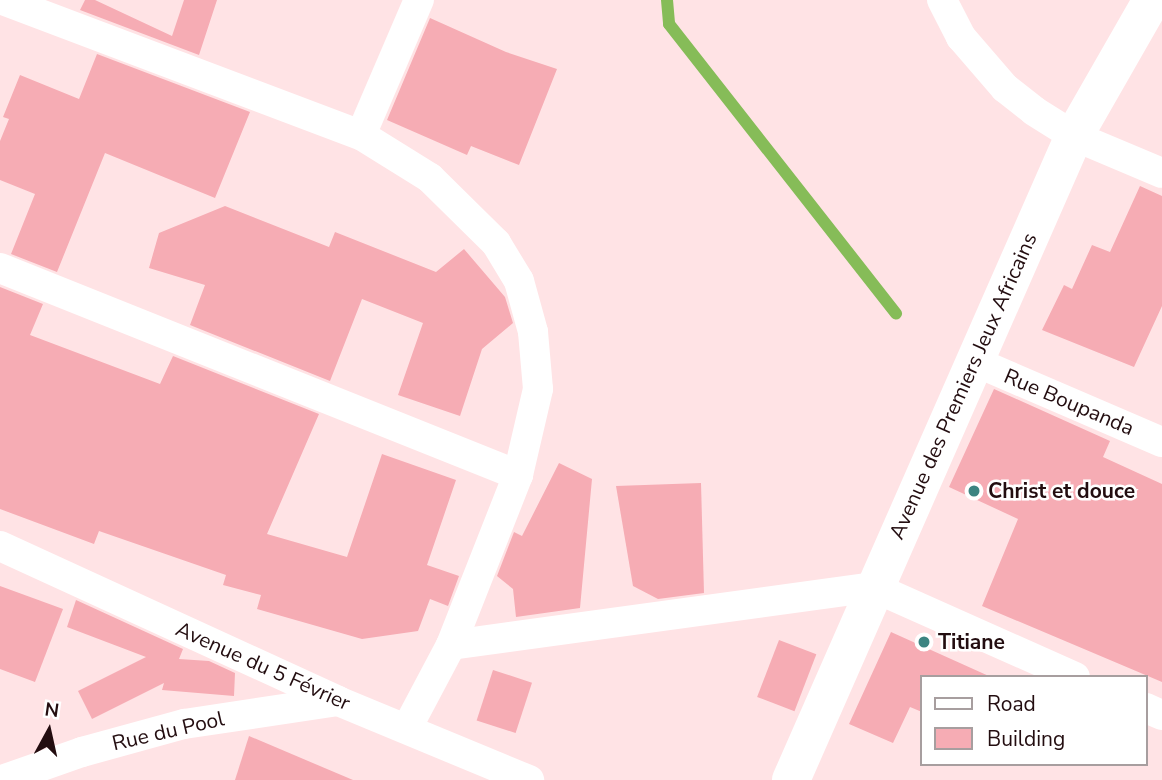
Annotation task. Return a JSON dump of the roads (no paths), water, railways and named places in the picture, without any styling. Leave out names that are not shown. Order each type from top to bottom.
[{"type":"street","points":[[3,0],[361,135],[439,186],[496,243],[519,281],[533,332],[538,389],[518,475],[451,645],[407,728]]},
{"type":"street","points":[[361,135],[419,0]]},
{"type":"street","points":[[942,0],[961,37],[1005,88],[1034,111],[1074,136],[1162,173]]},
{"type":"street","name":"Avenue des Premiers Jeux Africains","points":[[790,780],[1074,136],[1152,0]]},
{"type":"street","points":[[0,268],[518,475]]},
{"type":"street","name":"Rue Boupanda","points":[[976,362],[1162,442]]},
{"type":"street","name":"Avenue du 5 Février","points":[[0,546],[338,701],[530,780]]},
{"type":"street","points":[[451,645],[873,587],[1071,675]]},
{"type":"street","name":"Rue du Pool","points":[[2,780],[82,752],[184,724],[338,701]]},
{"type":"waterway","points":[[667,0],[669,24],[896,314]]},
{"type":"place","name":"Christ et douce","points":[[974,491]]},
{"type":"place","name":"Titiane","points":[[924,642]]}]
